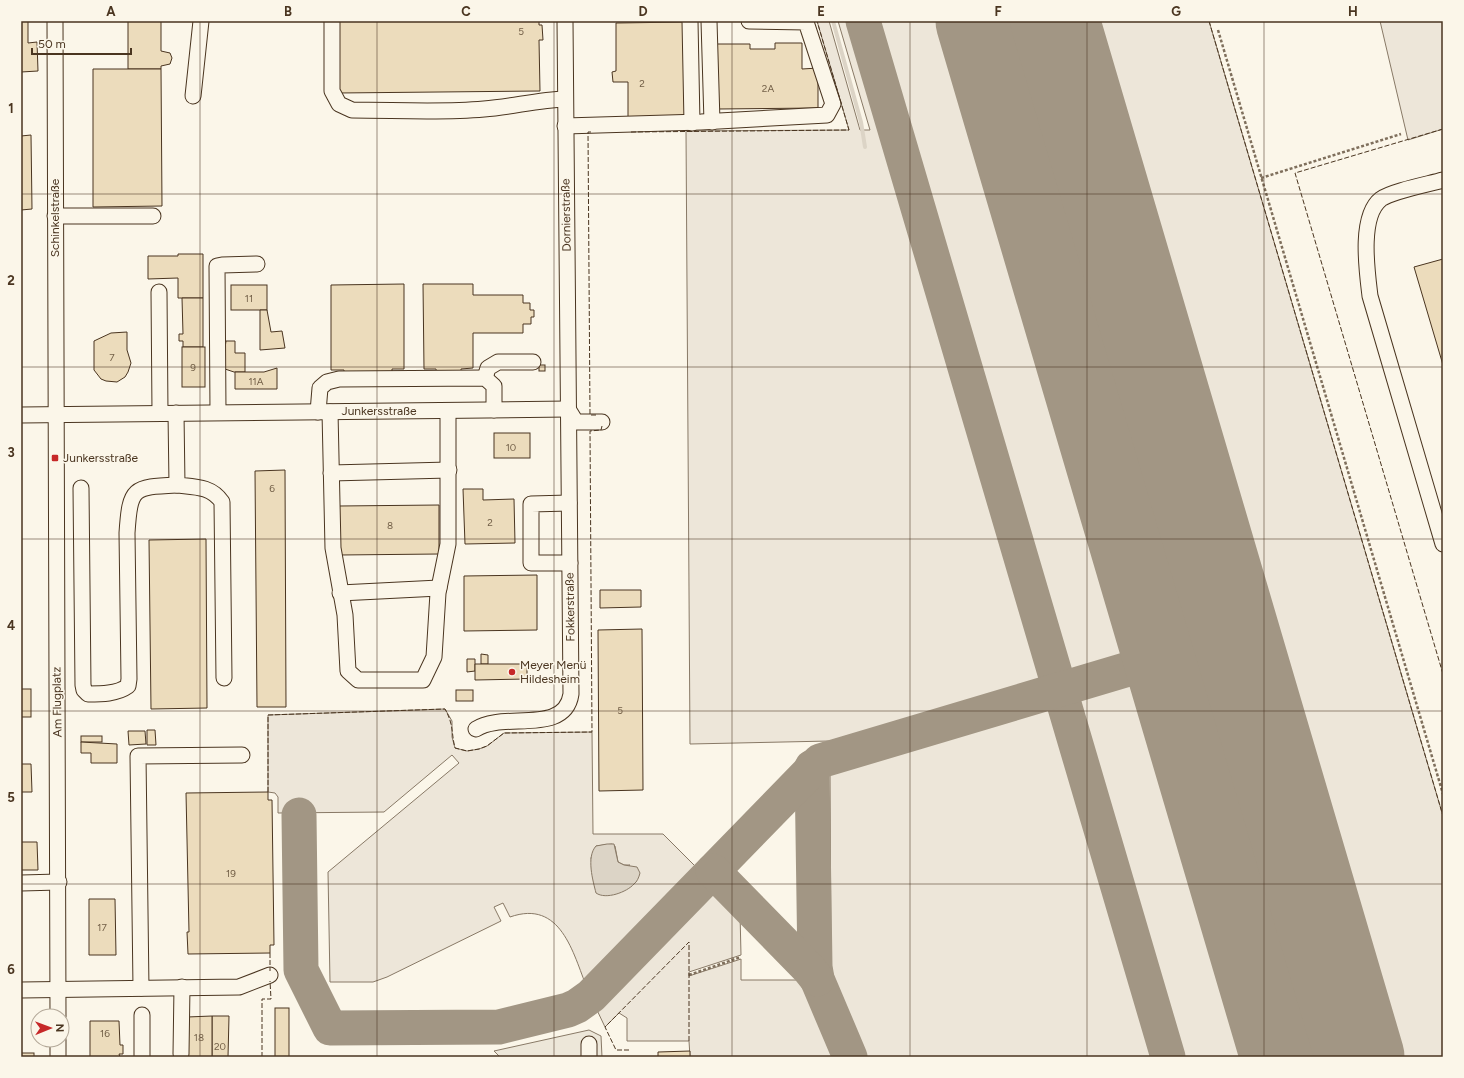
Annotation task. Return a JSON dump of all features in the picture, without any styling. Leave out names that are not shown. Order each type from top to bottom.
[{"type":"street","name":"Schinkelstraße","points":[[54,414],[55,21]]},
{"type":"street","points":[[192,96],[201,21]]},
{"type":"street","points":[[332,21],[332,91],[339,104],[352,110],[481,110],[514,106],[545,99],[565,99]]},
{"type":"street","name":"Dornierstraße","points":[[565,21],[568,409]]},
{"type":"street","points":[[690,21],[692,123]]},
{"type":"street","points":[[709,21],[712,122]]},
{"type":"street","points":[[566,126],[692,123],[827,115],[833,104],[806,22],[749,21]]},
{"type":"street","points":[[1443,180],[1382,199],[1370,214],[1367,259],[1370,296],[1443,544]]},
{"type":"street","points":[[55,216],[153,216]]},
{"type":"street","points":[[218,412],[217,266],[222,264],[257,264]]},
{"type":"street","points":[[159,292],[160,413]]},
{"type":"street","points":[[485,378],[488,368],[498,362],[533,362]]},
{"type":"street","points":[[448,411],[448,544],[439,588],[434,657],[424,680],[358,680],[348,671],[345,615],[332,548],[331,473],[320,388],[332,380],[485,378],[494,386],[494,410]]},
{"type":"street","points":[[568,409],[576,422],[602,422]]},
{"type":"street","name":"Junkersstraße","points":[[21,415],[568,409]]},
{"type":"street","name":"Fokkerstraße","points":[[476,729],[494,721],[551,718],[559,714],[566,707],[571,694],[568,409]]},
{"type":"street","points":[[176,413],[177,485]]},
{"type":"street","name":"Am Flugplatz","points":[[54,414],[59,882],[58,1008]]},
{"type":"street","points":[[331,473],[449,470]]},
{"type":"street","points":[[81,488],[84,690],[88,694],[100,694],[124,689],[128,686],[128,513],[132,498],[140,489],[148,486],[177,485],[210,490],[215,493],[222,502],[224,678]]},
{"type":"street","points":[[569,503],[531,504],[531,563],[570,563]]},
{"type":"street","points":[[340,593],[439,588]]},
{"type":"street","points":[[141,988],[138,756],[242,755]]},
{"type":"street","points":[[21,883],[59,882]]},
{"type":"street","points":[[21,990],[239,987],[270,976]]},
{"type":"street","points":[[181,1054],[182,987]]},
{"type":"street","points":[[142,1015],[142,1057]]},
{"type":"path","points":[[1218,30],[1443,794]]},
{"type":"path","points":[[1261,178],[1401,134]]},
{"type":"path","points":[[689,974],[741,957]]},
{"type":"shaded area","points":[[817,21],[829,21],[860,130],[870,130],[838,21],[853,21],[1044,670],[1038,680],[830,741],[690,744],[686,131],[849,130]]},
{"type":"shaded area","points":[[874,21],[956,21],[1141,649],[1065,672]]},
{"type":"shaded area","points":[[1004,21],[1209,21],[1443,816],[1443,1057],[1309,1057]]},
{"type":"shaded area","points":[[1380,21],[1443,21],[1443,129],[1408,140]]},
{"type":"shaded area","points":[[1149,678],[1261,1057],[1179,1057],[1074,701]]},
{"type":"shaded area","points":[[445,709],[452,721],[452,737],[455,748],[467,751],[487,746],[504,733],[592,732],[593,834],[663,834],[701,872],[587,988],[570,945],[553,922],[542,916],[527,913],[510,917],[503,903],[494,907],[501,921],[387,977],[373,982],[330,982],[328,872],[459,763],[452,755],[384,812],[278,813],[278,797],[275,793],[268,792],[268,715]],"holes":[[[612,844],[615,846],[618,862],[624,865],[630,865],[595,888],[591,858],[596,846]]]},
{"type":"shaded area","points":[[1047,709],[1056,714],[1158,1057],[860,1057],[828,979],[831,979],[830,773]]},
{"type":"shaded area","points":[[614,844],[618,862],[624,865],[637,867],[640,873],[636,882],[627,890],[605,896],[596,893],[591,869],[591,856],[596,846]]},
{"type":"shaded area","points":[[708,888],[716,888],[740,913],[741,955],[689,972],[689,976],[741,959],[741,980],[806,980],[838,1057],[690,1057],[689,1041],[627,1041],[627,1018],[619,1013],[605,1027],[596,1008],[596,1004]]},
{"type":"shaded area","points":[[589,1030],[601,1036],[602,1057],[500,1057],[494,1051]]},
{"type":"building","points":[[21,21],[28,21],[28,43],[37,42],[38,71],[21,72]]},
{"type":"building","points":[[128,21],[161,21],[161,51],[170,53],[172,58],[170,64],[161,66],[161,69],[128,69]]},
{"type":"building","points":[[337,21],[539,21],[539,25],[542,25],[543,40],[539,40],[540,91],[338,93]]},
{"type":"building","points":[[684,22],[685,119],[628,120],[628,82],[613,82],[612,72],[616,71],[616,23]]},
{"type":"building","points":[[775,43],[802,43],[802,69],[818,68],[818,108],[718,109],[717,44],[750,44],[750,49],[775,49]]},
{"type":"building","points":[[93,69],[161,69],[162,206],[93,207]]},
{"type":"building","points":[[31,135],[32,209],[21,210],[21,136]]},
{"type":"building","points":[[178,254],[203,254],[203,298],[178,298],[178,278],[148,279],[148,256],[178,256]]},
{"type":"building","points":[[1443,259],[1443,365],[1414,267]]},
{"type":"building","points":[[404,284],[404,369],[392,369],[392,375],[344,375],[344,370],[331,370],[331,285]]},
{"type":"building","points":[[423,284],[473,284],[473,295],[523,295],[523,303],[530,303],[530,310],[534,310],[534,317],[531,317],[531,324],[523,324],[523,333],[473,333],[473,368],[461,369],[461,374],[437,375],[436,369],[424,369]]},
{"type":"building","points":[[231,285],[267,285],[267,310],[231,310]]},
{"type":"building","points":[[182,298],[203,298],[203,347],[183,347],[183,341],[179,341],[179,334],[183,334]]},
{"type":"building","points":[[260,310],[267,310],[271,332],[282,331],[285,348],[260,350]]},
{"type":"building","points":[[127,332],[127,350],[131,363],[128,372],[125,377],[117,382],[101,379],[94,370],[94,341],[111,333]]},
{"type":"building","points":[[226,341],[235,341],[235,353],[245,353],[245,372],[234,372],[222,368]]},
{"type":"building","points":[[182,347],[205,347],[205,387],[182,387]]},
{"type":"building","points":[[539,365],[545,365],[545,371],[539,371]]},
{"type":"building","points":[[277,368],[277,389],[235,389],[235,372],[264,372]]},
{"type":"building","points":[[494,433],[530,433],[530,458],[494,458]]},
{"type":"building","points":[[285,470],[286,707],[257,707],[255,471]]},
{"type":"building","points":[[463,489],[483,489],[483,500],[514,499],[515,543],[465,544]]},
{"type":"building","points":[[439,505],[439,554],[340,555],[339,506]]},
{"type":"building","points":[[206,539],[207,708],[151,709],[149,540]]},
{"type":"building","points":[[537,575],[537,630],[464,631],[464,576]]},
{"type":"building","points":[[600,590],[641,590],[641,607],[600,608]]},
{"type":"building","points":[[642,629],[643,790],[599,791],[598,630]]},
{"type":"building","points":[[481,654],[488,655],[488,664],[481,664]]},
{"type":"building","points":[[467,659],[475,659],[475,671],[467,672]]},
{"type":"building","points":[[475,664],[527,664],[527,679],[475,680]]},
{"type":"building","points":[[21,689],[31,689],[31,717],[21,717]]},
{"type":"building","points":[[456,690],[473,690],[473,701],[456,701]]},
{"type":"building","points":[[147,730],[155,730],[156,745],[147,745]]},
{"type":"building","points":[[128,731],[145,731],[146,744],[129,745]]},
{"type":"building","points":[[81,736],[102,736],[102,742],[81,742]]},
{"type":"building","points":[[81,742],[117,744],[117,763],[91,763],[91,753],[81,753]]},
{"type":"building","points":[[21,764],[31,764],[32,792],[21,792]]},
{"type":"building","points":[[268,792],[268,800],[272,800],[274,945],[270,945],[270,953],[188,954],[187,932],[189,932],[186,793]]},
{"type":"building","points":[[21,842],[37,842],[38,870],[21,870]]},
{"type":"building","points":[[89,899],[115,899],[116,955],[89,955]]},
{"type":"building","points":[[275,1008],[289,1008],[289,1057],[275,1057]]},
{"type":"building","points":[[212,1016],[229,1016],[228,1057],[212,1057]]},
{"type":"building","points":[[212,1016],[212,1057],[187,1057],[187,1017]]},
{"type":"building","points":[[90,1021],[119,1021],[120,1045],[123,1045],[123,1054],[119,1054],[120,1057],[90,1057]]},
{"type":"building","points":[[690,1051],[690,1057],[658,1057],[658,1052]]},
{"type":"building","points":[[21,1053],[34,1053],[34,1057],[21,1057]]},
{"type":"waterway","points":[[833,21],[861,122],[865,147]]},
{"type":"taxiway","points":[[863,21],[1168,1057]]},
{"type":"taxiway","points":[[299,815],[301,970],[330,1028],[499,1027],[568,1010],[577,1006],[591,996],[820,761],[1236,637]]},
{"type":"taxiway","points":[[812,767],[815,967],[817,979],[850,1057]]},
{"type":"taxiway","points":[[713,871],[817,979]]},
{"type":"runway","points":[[980,21],[1285,1057]]},
{"type":"runway","points":[[1055,21],[1360,1057]]},
{"type":"fence","points":[[631,132],[849,130],[817,21]]},
{"type":"fence","points":[[1209,21],[1443,816]]},
{"type":"fence","points":[[1443,129],[1295,173],[1443,674]]},
{"type":"fence","points":[[591,132],[588,132],[590,415],[598,415]]},
{"type":"fence","points":[[268,792],[268,715],[445,709],[451,724],[455,748],[467,751],[487,746],[504,733],[592,732],[590,431],[601,430],[602,426]]},
{"type":"fence","points":[[629,1050],[616,1050],[605,1027],[689,942],[689,1041]]},
{"type":"fence","points":[[270,953],[270,971]]},
{"type":"fence","points":[[262,1057],[262,999],[271,999],[270,981]]},
{"type":"place","name":"Junkersstraße","points":[[55,458]]},
{"type":"place","name":"Meyer Menü Hildesheim","points":[[512,672]]}]
